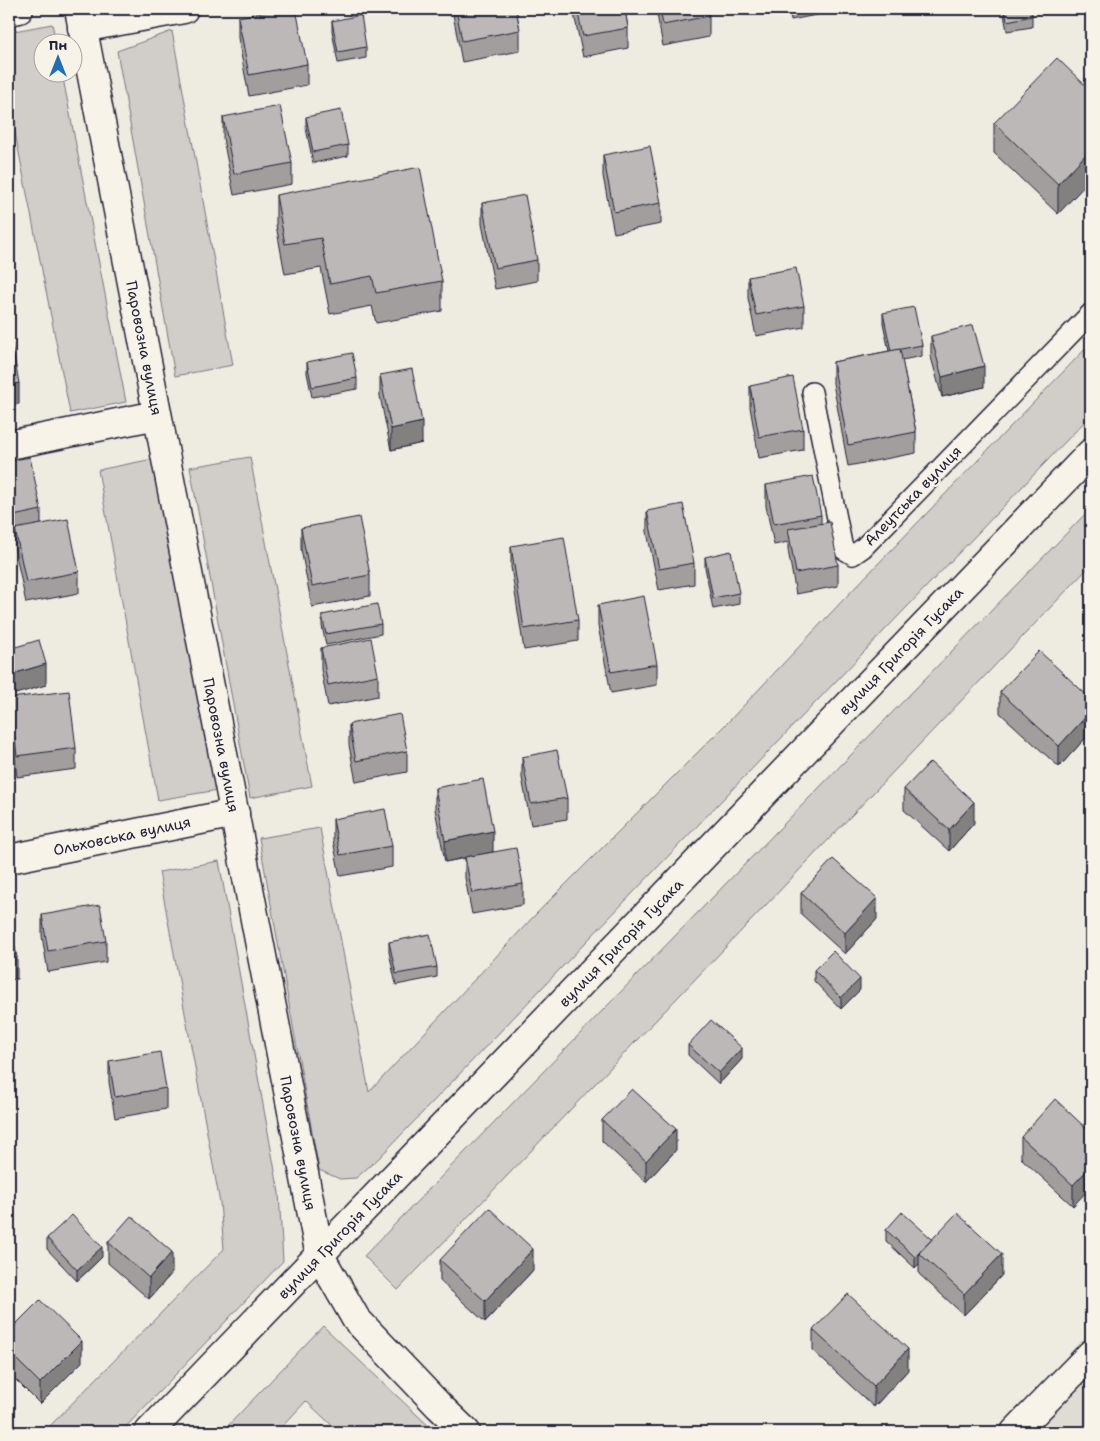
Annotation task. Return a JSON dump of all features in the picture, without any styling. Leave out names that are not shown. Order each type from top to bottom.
[{"type":"street","points":[[9,11],[19,9]]},
{"type":"street","points":[[81,18],[184,9]]},
{"type":"street","name":"Паровозна вулиця","points":[[81,18],[320,1256],[356,1319],[466,1432]]},
{"type":"street","points":[[9,445],[157,415]]},
{"type":"street","name":"вулиця Григорія Гусака","points":[[149,1432],[1091,453]]},
{"type":"street","name":"Ольховська вулиця","points":[[9,860],[235,813]]},
{"type":"street","points":[[1015,1432],[1091,1354]]},
{"type":"lane","name":"Алеутська вулиця","points":[[812,392],[843,549],[853,555],[863,548],[1091,312]]},
{"type":"shaded area","points":[[52,24],[54,32],[32,32],[32,82],[64,82],[126,402],[70,413],[9,102],[9,32]]},
{"type":"shaded area","points":[[172,31],[233,365],[175,376],[117,51]]},
{"type":"shaded area","points":[[1091,343],[1091,415],[379,1158],[356,1178],[340,1179],[319,1170],[259,838],[320,828],[369,1092],[536,914],[730,720]]},
{"type":"shaded area","points":[[250,457],[312,786],[250,798],[190,467]]},
{"type":"shaded area","points":[[158,458],[218,790],[158,800],[98,470]]},
{"type":"shaded area","points":[[1091,508],[1091,565],[398,1290],[364,1256]]},
{"type":"shaded area","points":[[219,861],[279,1193],[283,1261],[121,1432],[44,1432],[224,1249],[220,1203],[159,872]]},
{"type":"shaded area","points":[[323,1326],[435,1432],[339,1432],[306,1401],[277,1432],[222,1432]]},
{"type":"shaded area","points":[[1091,1354],[1091,1432],[1015,1432]]},
{"type":"building","points":[[281,9],[296,9],[307,64],[249,75],[238,17]]},
{"type":"building","points":[[456,9],[516,9],[520,30],[462,41]]},
{"type":"building","points":[[577,9],[625,9],[628,28],[583,36]]},
{"type":"building","points":[[660,9],[708,9],[709,16],[663,25]]},
{"type":"building","points":[[1005,9],[1031,9],[1032,16],[1007,21]]},
{"type":"building","points":[[361,15],[366,47],[338,52],[332,21]]},
{"type":"building","points":[[1057,58],[1091,91],[1091,149],[1058,184],[994,123]]},
{"type":"building","points":[[280,106],[292,163],[234,174],[223,117]]},
{"type":"building","points":[[341,110],[348,145],[313,152],[306,117]]},
{"type":"building","points":[[650,146],[661,203],[614,212],[603,155]]},
{"type":"building","points":[[420,167],[442,281],[376,293],[372,276],[330,284],[321,238],[285,244],[276,195]]},
{"type":"building","points":[[525,195],[537,260],[495,268],[482,203]]},
{"type":"building","points":[[796,268],[804,306],[756,315],[748,277]]},
{"type":"building","points":[[914,307],[922,345],[891,351],[883,313]]},
{"type":"building","points":[[973,325],[984,366],[942,377],[931,336]]},
{"type":"building","points":[[9,330],[19,383],[9,385]]},
{"type":"building","points":[[900,349],[916,432],[848,445],[833,362]]},
{"type":"building","points":[[352,353],[357,378],[312,387],[307,362]]},
{"type":"building","points":[[412,369],[422,422],[391,429],[380,375]]},
{"type":"building","points":[[793,377],[803,429],[759,437],[750,386]]},
{"type":"building","points":[[30,457],[41,510],[9,517],[9,461]]},
{"type":"building","points":[[813,476],[821,515],[774,524],[766,485]]},
{"type":"building","points":[[683,504],[694,563],[659,569],[647,511]]},
{"type":"building","points":[[359,517],[370,575],[312,586],[301,528]]},
{"type":"building","points":[[68,519],[79,572],[26,582],[15,529]]},
{"type":"building","points":[[830,522],[838,565],[796,573],[788,529]]},
{"type":"building","points":[[564,537],[578,620],[524,629],[511,546]]},
{"type":"building","points":[[731,551],[739,593],[713,598],[705,557]]},
{"type":"building","points":[[644,596],[657,664],[611,672],[598,605]]},
{"type":"building","points":[[377,604],[381,624],[326,634],[322,615]]},
{"type":"building","points":[[371,638],[378,675],[328,685],[321,648]]},
{"type":"building","points":[[39,640],[46,664],[9,675],[9,649]]},
{"type":"building","points":[[1039,651],[1091,699],[1091,711],[1059,746],[1000,692]]},
{"type":"building","points":[[69,691],[76,748],[17,756],[10,698]]},
{"type":"building","points":[[400,714],[407,751],[356,761],[349,724]]},
{"type":"building","points":[[557,750],[567,798],[531,804],[522,757]]},
{"type":"building","points":[[930,762],[974,802],[949,830],[904,789]]},
{"type":"building","points":[[483,779],[493,831],[445,841],[435,788]]},
{"type":"building","points":[[385,809],[392,846],[340,855],[333,819]]},
{"type":"building","points":[[516,848],[523,884],[472,893],[465,857]]},
{"type":"building","points":[[833,859],[877,898],[845,933],[801,893]]},
{"type":"building","points":[[100,905],[106,941],[48,951],[42,915]]},
{"type":"building","points":[[9,917],[17,958],[9,959]]},
{"type":"building","points":[[430,934],[437,967],[396,974],[389,942]]},
{"type":"building","points":[[833,951],[860,979],[841,998],[814,970]]},
{"type":"building","points":[[711,1020],[742,1048],[719,1073],[688,1045]]},
{"type":"building","points":[[160,1052],[166,1088],[115,1097],[109,1061]]},
{"type":"building","points":[[632,1089],[676,1129],[646,1161],[602,1120]]},
{"type":"building","points":[[1055,1099],[1091,1133],[1091,1166],[1073,1185],[1021,1137]]},
{"type":"building","points":[[489,1208],[533,1249],[485,1301],[440,1260]]},
{"type":"building","points":[[902,1212],[932,1239],[915,1257],[886,1230]]},
{"type":"building","points":[[957,1213],[1002,1254],[964,1294],[919,1253]]},
{"type":"building","points":[[72,1215],[102,1247],[77,1270],[47,1238]]},
{"type":"building","points":[[131,1216],[172,1252],[149,1278],[108,1242]]},
{"type":"building","points":[[848,1294],[908,1349],[874,1386],[813,1330]]},
{"type":"building","points":[[40,1300],[82,1341],[40,1383],[9,1352],[9,1331]]}]
